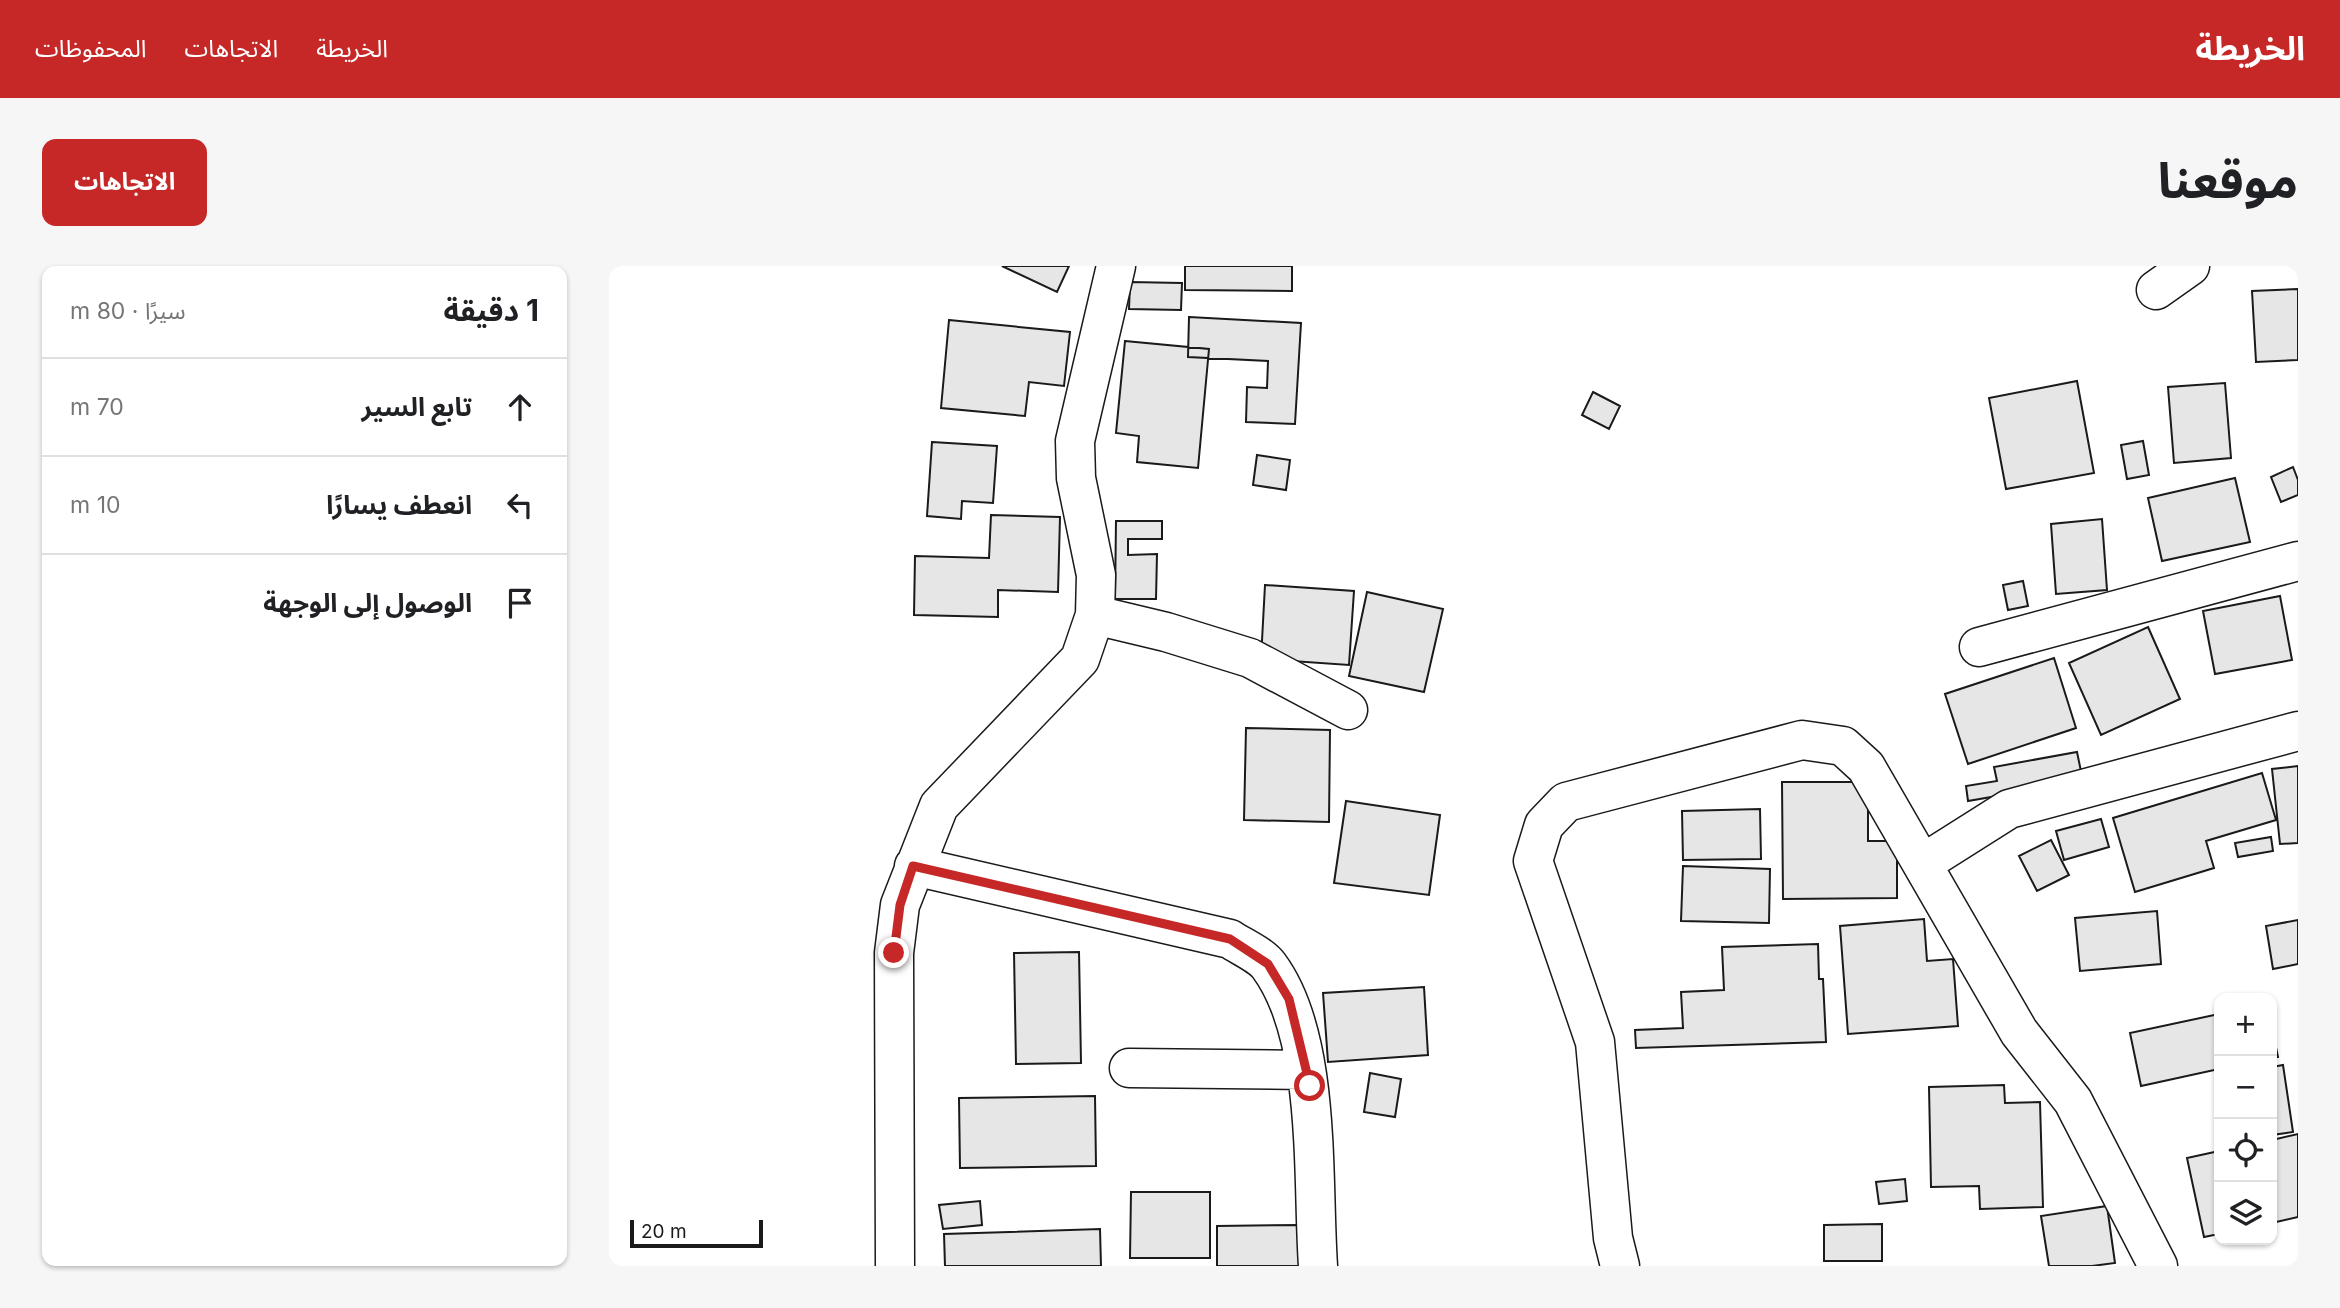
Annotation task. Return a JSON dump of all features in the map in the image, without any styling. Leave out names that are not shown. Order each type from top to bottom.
[{"type":"street","points":[[895,1266],[894,953],[900,905],[913,866],[939,806],[1080,659],[1095,615],[1096,575],[1076,478],[1075,441],[1116,266]]},
{"type":"street","points":[[2156,290],[2190,266]]},
{"type":"street","points":[[1979,647],[2298,561]]},
{"type":"street","points":[[1095,615],[1166,632],[1250,658],[1348,710]]},
{"type":"street","points":[[1922,864],[2009,809],[2298,731]]},
{"type":"street","points":[[1619,1266],[1613,1238],[1595,1042],[1533,861],[1545,825],[1566,802],[1802,740],[1843,746],[1866,767],[2019,1032],[2073,1101],[2158,1266]]},
{"type":"street","points":[[913,866],[1230,939],[1268,964],[1289,999],[1310,1086],[1318,1266]]},
{"type":"street","points":[[1129,1068],[1306,1070]]},
{"type":"building","points":[[1002,266],[1069,266],[1057,292]]},
{"type":"building","points":[[1185,266],[1292,266],[1292,291],[1185,290]]},
{"type":"building","points":[[1130,282],[1182,283],[1181,310],[1129,309]]},
{"type":"building","points":[[2298,289],[2298,360],[2256,362],[2252,291]]},
{"type":"building","points":[[1189,317],[1301,323],[1295,424],[1246,422],[1247,387],[1267,388],[1268,361],[1188,357]]},
{"type":"building","points":[[949,320],[1070,332],[1064,386],[1029,382],[1025,416],[941,408]]},
{"type":"building","points":[[1125,341],[1209,349],[1198,468],[1137,462],[1139,436],[1116,433]]},
{"type":"building","points":[[2077,381],[2094,473],[2006,489],[1989,398]]},
{"type":"building","points":[[2225,383],[2231,458],[2174,463],[2168,387]]},
{"type":"building","points":[[1593,392],[1620,406],[1609,429],[1582,415]]},
{"type":"building","points":[[2143,441],[2149,475],[2127,479],[2121,445]]},
{"type":"building","points":[[932,442],[997,446],[993,503],[962,501],[961,519],[927,516]]},
{"type":"building","points":[[1257,455],[1290,460],[1286,490],[1253,485]]},
{"type":"building","points":[[2293,467],[2298,480],[2298,495],[2281,502],[2271,477]]},
{"type":"building","points":[[2235,478],[2250,542],[2162,561],[2148,498]]},
{"type":"building","points":[[991,515],[1060,517],[1058,592],[998,590],[998,617],[914,615],[915,556],[989,558]]},
{"type":"building","points":[[2102,519],[2107,590],[2056,594],[2051,524]]},
{"type":"building","points":[[1116,521],[1162,521],[1162,539],[1128,539],[1128,555],[1157,554],[1156,599],[1115,599]]},
{"type":"building","points":[[2023,581],[2028,606],[2008,610],[2003,585]]},
{"type":"building","points":[[1265,585],[1354,591],[1349,665],[1261,659]]},
{"type":"building","points":[[1367,592],[1443,609],[1424,692],[1349,676]]},
{"type":"building","points":[[2280,596],[2292,660],[2215,674],[2203,611]]},
{"type":"building","points":[[2148,627],[2180,699],[2101,735],[2069,663]]},
{"type":"building","points":[[2054,658],[2076,728],[1968,764],[1945,694]]},
{"type":"building","points":[[1246,728],[1330,730],[1329,822],[1244,820]]},
{"type":"building","points":[[2077,752],[2083,781],[1968,801],[1966,786],[1997,781],[1994,767]]},
{"type":"building","points":[[2298,766],[2298,843],[2280,844],[2272,769]]},
{"type":"building","points":[[2262,773],[2276,820],[2206,841],[2214,868],[2135,892],[2113,818]]},
{"type":"building","points":[[1782,782],[1868,782],[1868,841],[1897,841],[1897,898],[1783,899]]},
{"type":"building","points":[[1346,801],[1440,815],[1429,895],[1334,883]]},
{"type":"building","points":[[1760,809],[1761,859],[1683,860],[1682,811]]},
{"type":"building","points":[[2101,819],[2109,847],[2064,860],[2056,831]]},
{"type":"building","points":[[2271,837],[2273,851],[2238,857],[2235,843]]},
{"type":"building","points":[[2051,840],[2069,875],[2037,891],[2019,856]]},
{"type":"building","points":[[1683,866],[1770,869],[1769,923],[1681,921]]},
{"type":"building","points":[[2157,911],[2161,964],[2080,971],[2075,918]]},
{"type":"building","points":[[1924,919],[1927,961],[1953,959],[1958,1026],[1848,1034],[1840,926]]},
{"type":"building","points":[[2298,920],[2298,964],[2273,969],[2266,926]]},
{"type":"building","points":[[1818,944],[1819,979],[1823,979],[1826,1042],[1636,1048],[1635,1030],[1683,1028],[1681,992],[1724,990],[1722,947]]},
{"type":"building","points":[[1079,952],[1081,1063],[1016,1064],[1014,953]]},
{"type":"building","points":[[1424,987],[1428,1055],[1328,1062],[1323,993]]},
{"type":"building","points":[[2214,1015],[2214,1070],[2141,1086],[2130,1033]]},
{"type":"building","points":[[2283,1065],[2293,1132],[2277,1134],[2277,1119],[2277,1066]]},
{"type":"building","points":[[1370,1073],[1401,1079],[1395,1117],[1364,1112]]},
{"type":"building","points":[[2004,1085],[2005,1103],[2040,1102],[2043,1207],[1980,1209],[1979,1186],[1931,1187],[1929,1087]]},
{"type":"building","points":[[1095,1096],[1096,1166],[960,1168],[959,1098]]},
{"type":"building","points":[[2298,1134],[2298,1217],[2277,1222],[2277,1182],[2277,1139]]},
{"type":"building","points":[[2214,1152],[2214,1235],[2204,1237],[2187,1158]]},
{"type":"building","points":[[1905,1179],[1907,1201],[1879,1204],[1876,1182]]},
{"type":"building","points":[[1131,1192],[1210,1192],[1210,1258],[1130,1258]]},
{"type":"building","points":[[980,1201],[982,1225],[943,1229],[939,1205]]},
{"type":"building","points":[[2107,1206],[2115,1263],[2049,1266],[2041,1216]]},
{"type":"building","points":[[1882,1224],[1882,1261],[1824,1261],[1824,1225]]},
{"type":"building","points":[[1299,1225],[1299,1266],[1217,1266],[1217,1226]]},
{"type":"building","points":[[1100,1229],[1101,1266],[945,1266],[944,1234]]},
{"type":"route","points":[[894,953],[900,905],[913,866],[1230,939],[1268,964],[1289,999],[1310,1086]]}]
